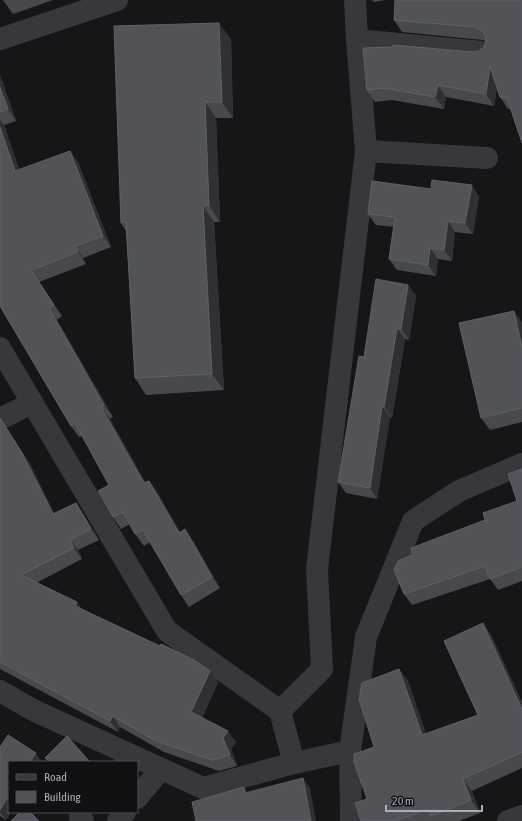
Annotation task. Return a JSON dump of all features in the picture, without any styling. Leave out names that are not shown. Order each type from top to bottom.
[{"type":"street","points":[[0,39],[117,0]]},
{"type":"street","points":[[280,711],[322,670],[317,569],[366,151],[355,0]]},
{"type":"street","points":[[357,40],[482,52]]},
{"type":"street","points":[[366,151],[487,158]]},
{"type":"street","points":[[0,348],[167,631],[280,711],[294,763]]},
{"type":"street","points":[[0,419],[32,403]]},
{"type":"street","points":[[351,821],[350,751],[366,637],[413,521],[459,491],[522,464]]},
{"type":"street","points":[[0,691],[33,710],[203,788],[294,763],[350,751]]},
{"type":"street","points":[[138,797],[161,769]]},
{"type":"street","points":[[118,821],[125,813]]},
{"type":"street","points":[[508,821],[522,816]]},
{"type":"building","points":[[395,0],[522,0],[522,143],[507,98],[500,97],[490,66],[486,94],[438,85],[435,97],[384,88],[367,90],[363,48],[393,47],[393,45],[473,52],[479,51],[484,47],[486,41],[485,34],[475,27],[394,20]]},
{"type":"building","points":[[219,23],[222,102],[205,102],[209,205],[203,206],[212,374],[135,378],[126,221],[121,223],[114,26]]},
{"type":"building","points":[[0,87],[8,109],[0,112]]},
{"type":"building","points":[[0,127],[15,171],[70,151],[103,236],[75,246],[78,252],[31,270],[54,305],[49,308],[104,405],[101,407],[144,483],[149,481],[179,533],[185,529],[212,577],[181,595],[143,530],[135,534],[123,512],[113,517],[98,491],[109,485],[75,423],[71,426],[0,306]]},
{"type":"building","points":[[432,180],[472,185],[465,223],[448,221],[444,250],[430,248],[428,265],[389,259],[395,217],[368,214],[372,181],[431,189]]},
{"type":"building","points":[[376,279],[408,285],[401,329],[397,328],[384,407],[382,406],[370,488],[338,482],[359,356],[364,357]]},
{"type":"building","points":[[514,311],[522,347],[522,408],[481,418],[459,323]]},
{"type":"building","points":[[0,418],[22,453],[53,514],[76,503],[91,529],[70,540],[74,548],[21,575],[77,602],[75,606],[160,646],[161,644],[194,660],[210,671],[191,712],[228,731],[223,738],[230,755],[212,760],[156,741],[113,716],[110,721],[0,662]]},
{"type":"building","points":[[522,469],[522,567],[490,579],[485,566],[404,594],[394,570],[398,561],[412,555],[411,548],[485,520],[483,513],[517,501],[508,474]]},
{"type":"building","points":[[483,623],[522,709],[522,752],[463,779],[471,800],[431,816],[429,809],[396,821],[361,821],[355,803],[367,799],[354,762],[354,754],[374,747],[359,699],[362,683],[399,669],[422,735],[478,715],[444,641]]},
{"type":"building","points":[[8,735],[36,753],[31,761],[8,761],[8,797],[0,810],[0,747]]},
{"type":"building","points":[[67,736],[89,761],[49,761],[45,758]]},
{"type":"building","points":[[303,778],[311,821],[196,821],[192,802],[244,787],[245,793]]},
{"type":"building","points":[[19,813],[31,813],[39,821],[11,821]]}]
